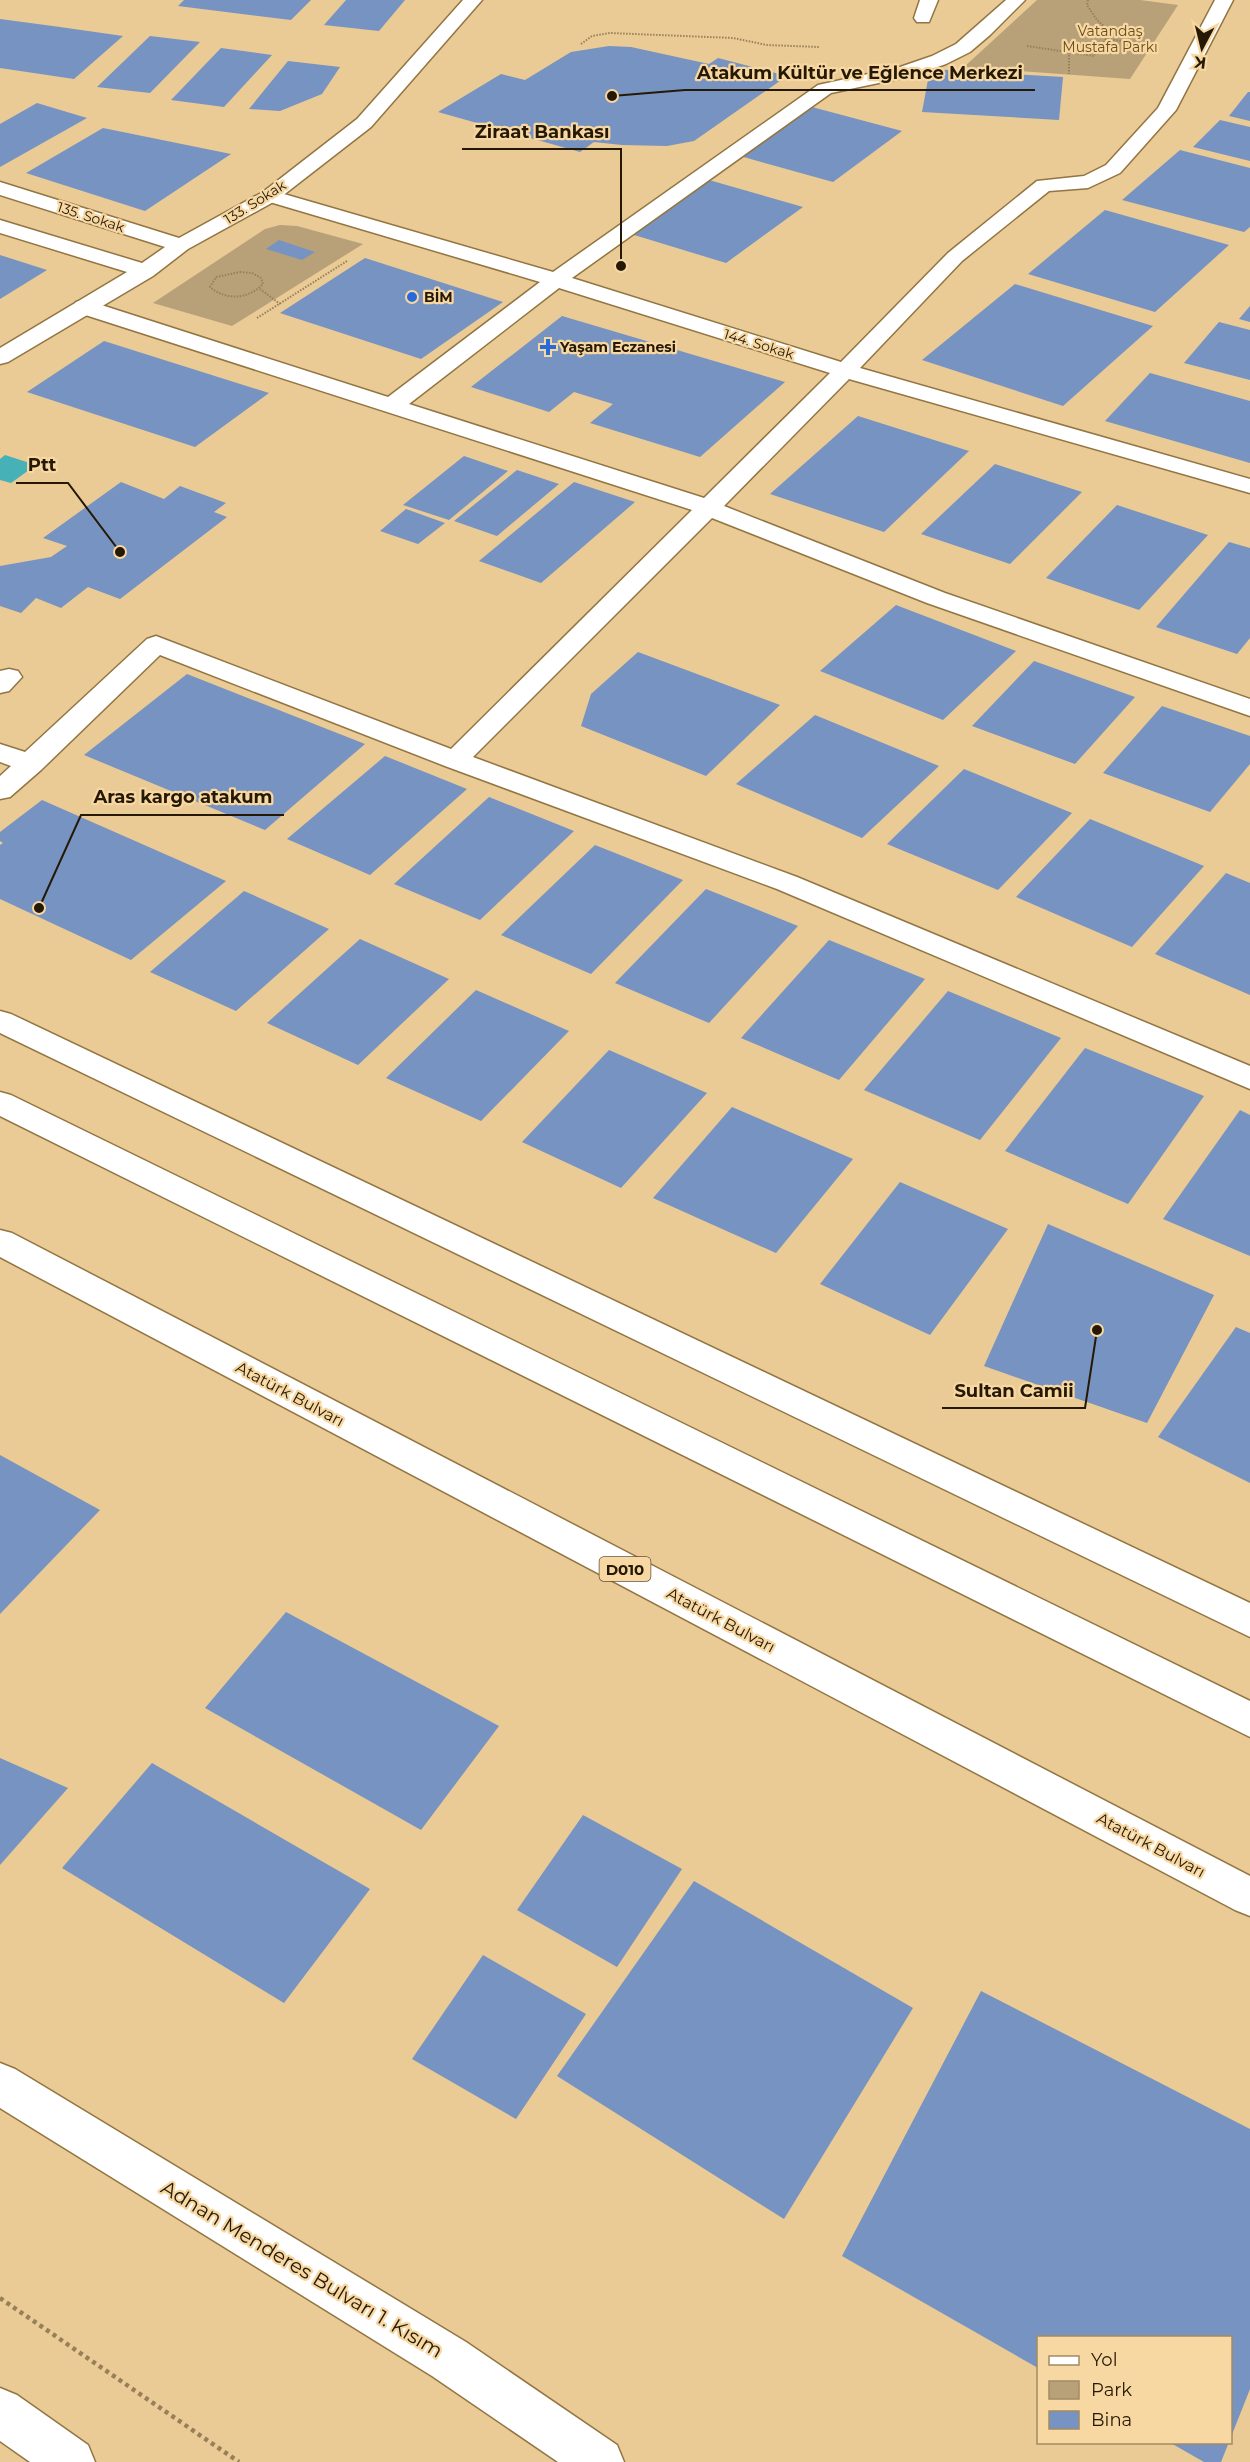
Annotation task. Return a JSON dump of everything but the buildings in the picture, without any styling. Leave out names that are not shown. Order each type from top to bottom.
[{"type":"main road","name":"133. Sokak","points":[[0,357],[145,271],[181,246],[270,196],[364,123],[473,0]]},
{"type":"main road","points":[[923,18],[929,0]]},
{"type":"main road","points":[[390,407],[556,280],[825,89],[905,72],[939,60],[963,48],[1016,0]]},
{"type":"main road","points":[[455,760],[706,507],[845,371],[955,257],[1044,185],[1088,182],[1113,169],[1166,110],[1224,0]]},
{"type":"main road","name":"135. Sokak","points":[[0,188],[181,246]]},
{"type":"main road","name":"144. Sokak","points":[[270,196],[556,280],[845,371],[1250,486]]},
{"type":"main road","points":[[0,226],[145,271]]},
{"type":"main road","points":[[84,307],[706,507],[936,598],[1250,708]]},
{"type":"main road","points":[[0,791],[156,645],[455,760],[787,883],[1250,1078]]},
{"type":"main road","points":[[0,752],[31,764]]},
{"type":"main road","points":[[0,1022],[1250,1621]]},
{"type":"main road","points":[[0,1103],[1250,1720]]},
{"type":"main road","name":"Atatürk Bulvarı","points":[[0,1242],[1250,1897]]},
{"type":"main road","name":"Adnan Menderes Bulvarı 1. Kısım","points":[[0,2084],[449,2359],[600,2462]]},
{"type":"main road","points":[[0,2412],[71,2462]]},
{"type":"path","points":[[1027,46],[1094,56],[1106,39],[1107,29],[1097,20],[1087,5],[1088,0]]},
{"type":"path","points":[[581,44],[592,36],[610,33],[712,36],[767,45],[821,46]]},
{"type":"path","points":[[1106,39],[1197,50]]},
{"type":"path","points":[[1069,52],[1069,74]]},
{"type":"path","points":[[213,347],[390,232]]},
{"type":"path","points":[[240,272],[252,273],[261,278],[263,284],[260,289],[253,293],[231,297],[221,295],[210,287],[216,277],[240,272]]},
{"type":"path","points":[[260,289],[280,304]]},
{"type":"path","points":[[0,2298],[239,2462]]},
{"type":"green space","name":"Vatandaş Mustafa Parkı","points":[[1037,0],[1140,0],[1178,5],[1130,79],[964,67]]},
{"type":"green space","points":[[280,225],[297,226],[363,244],[232,326],[153,303],[265,229]]},
{"type":"water","points":[[5,455],[36,465],[11,483],[0,480],[0,459]]},
{"type":"place","name":"Atakum Kültür ve Eğlence Merkezi","points":[[612,96]]},
{"type":"place","name":"Ziraat Bankası","points":[[621,266]]},
{"type":"place","name":"BİM","points":[[412,297]]},
{"type":"place","name":"Yaşam Eczanesi","points":[[548,347]]},
{"type":"place","name":"Ptt","points":[[120,552]]},
{"type":"place","name":"Aras kargo atakum","points":[[39,908]]},
{"type":"place","name":"Sultan Camii","points":[[1097,1330]]}]
